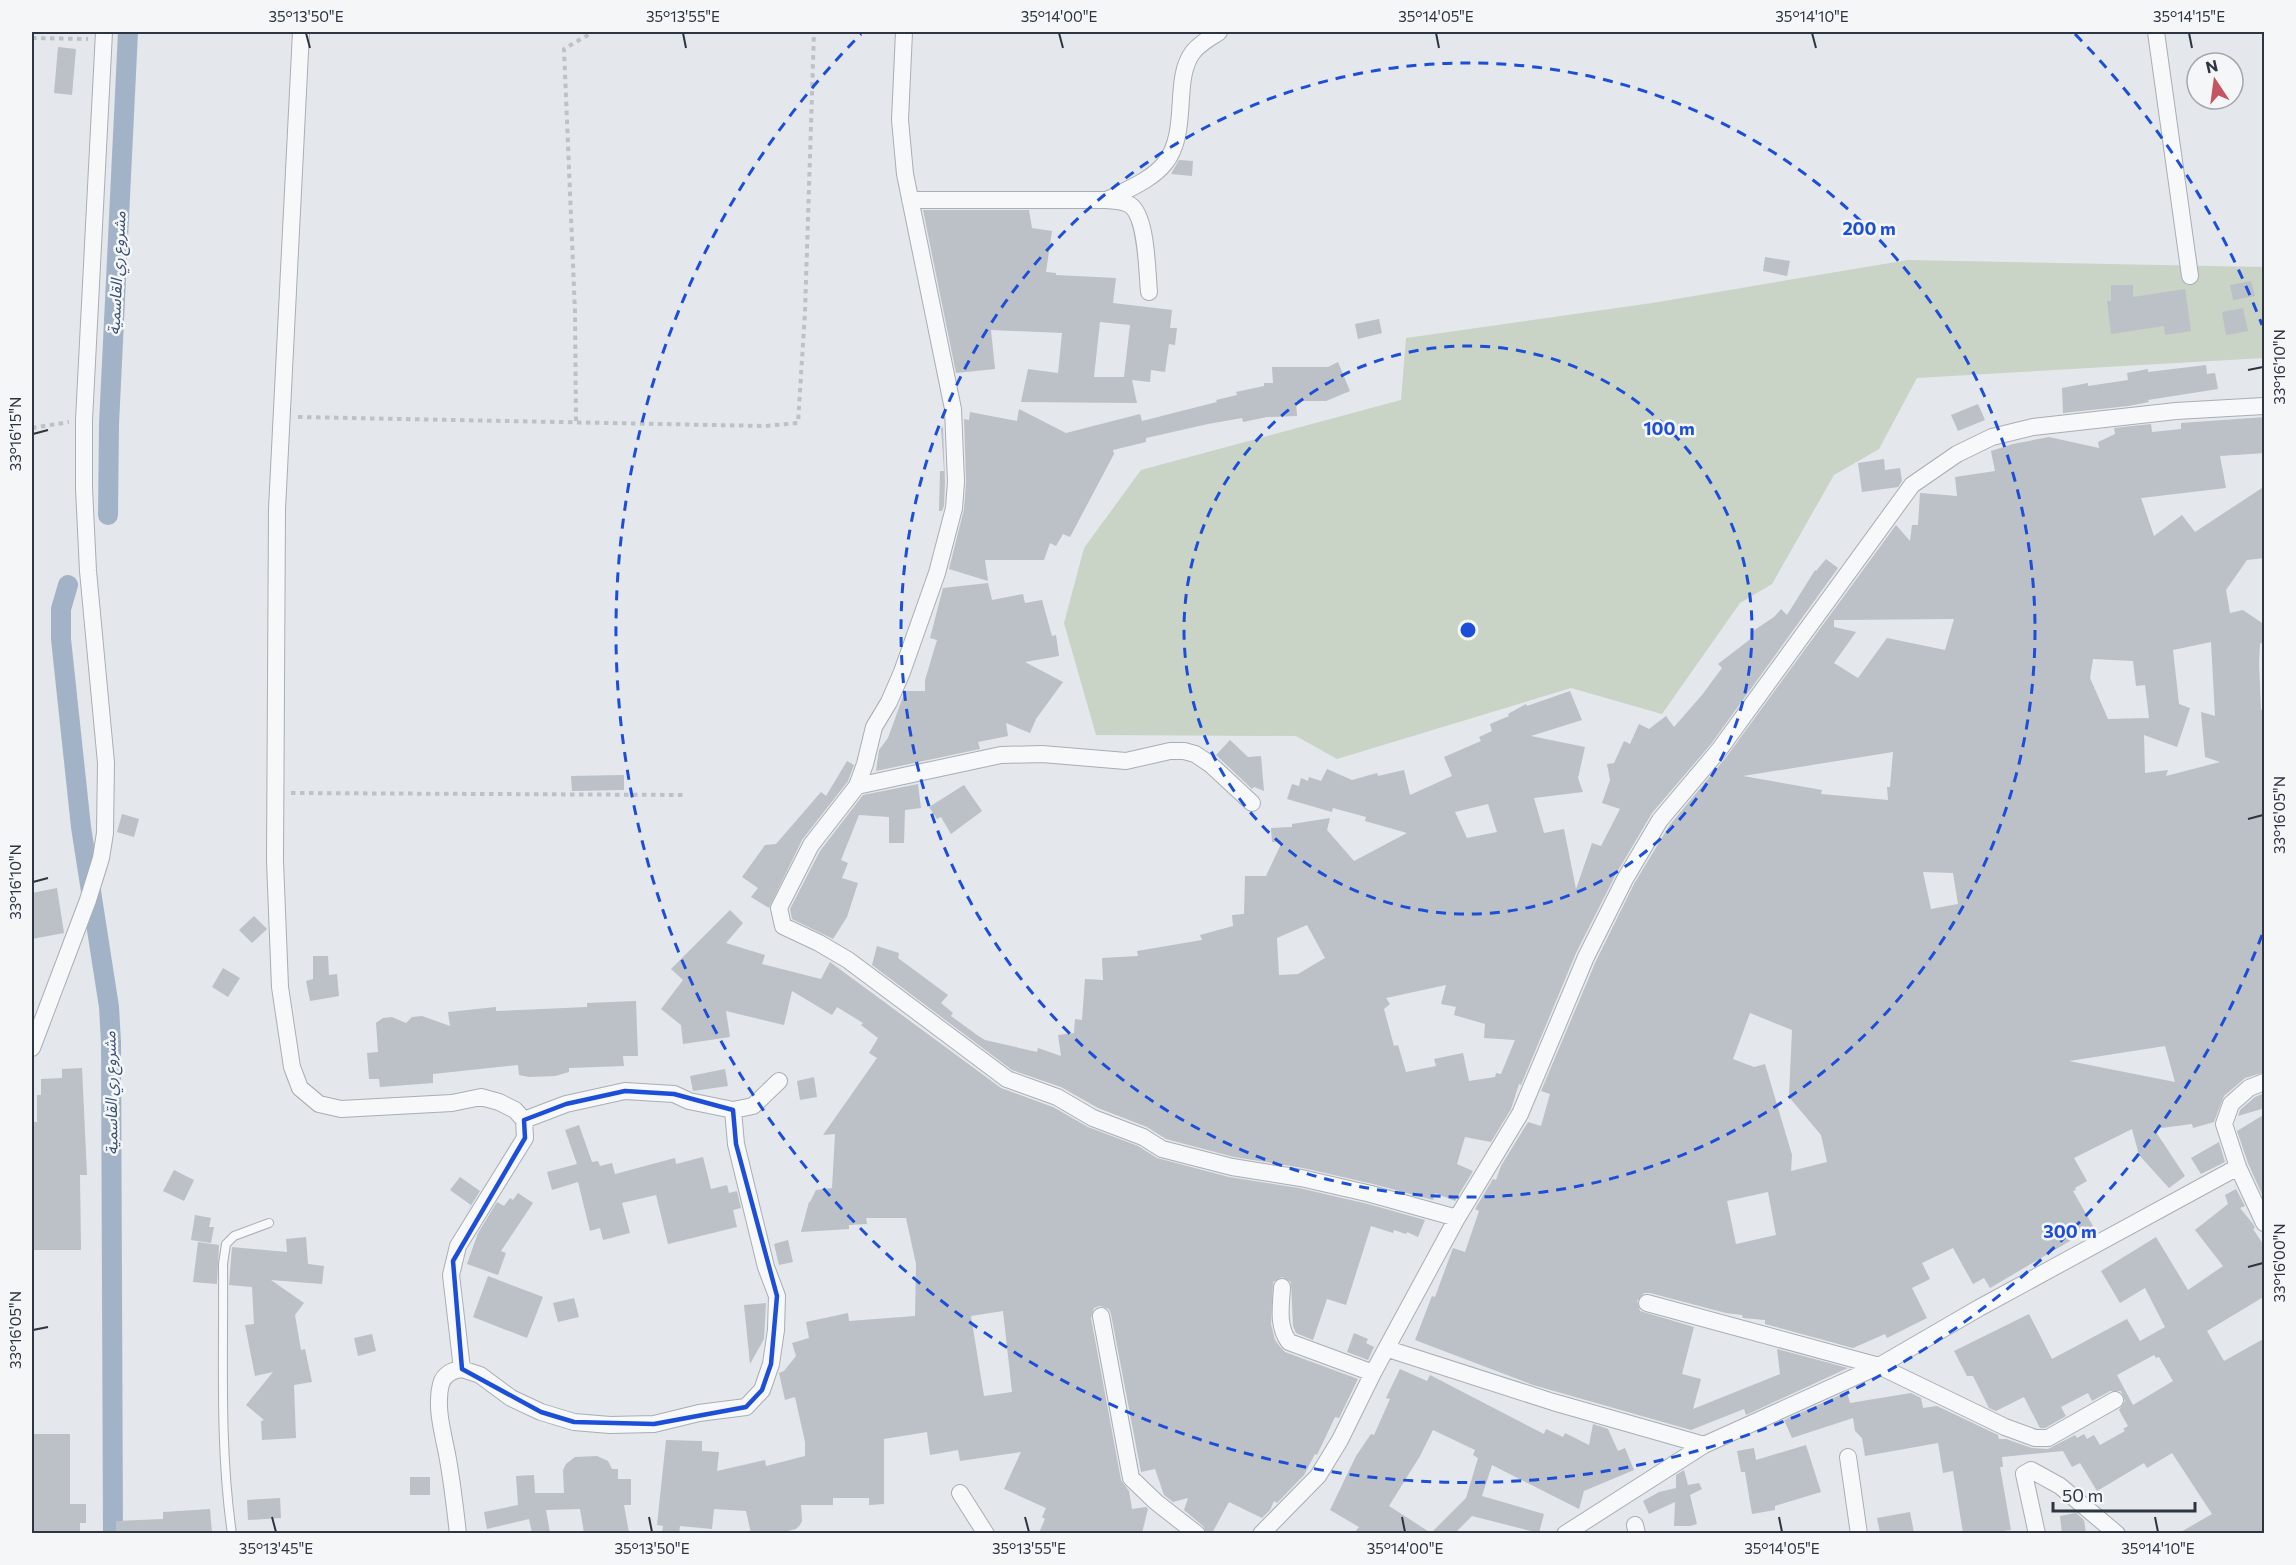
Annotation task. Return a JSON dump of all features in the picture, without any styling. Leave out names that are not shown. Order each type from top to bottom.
[{"type":"street","points":[[301,32],[278,509],[275,861],[280,987],[292,1067],[300,1088],[309,1098],[319,1104],[341,1109],[452,1103],[481,1097],[515,1110],[524,1120],[525,1138],[459,1246],[453,1261],[452,1275],[462,1369]]},
{"type":"street","points":[[904,32],[900,120],[910,200],[952,410],[956,491],[950,525],[936,573],[902,672],[889,702],[874,727],[866,764],[857,786],[811,844],[779,908],[783,926],[819,942],[848,960],[1007,1079],[1056,1097],[1093,1118],[1143,1137],[1162,1149],[1232,1167],[1301,1178],[1371,1194],[1457,1218]]},
{"type":"street","points":[[1107,200],[1154,173],[1166,161],[1176,139],[1189,58],[1201,44],[1219,32]]},
{"type":"street","points":[[2156,32],[2190,276]]},
{"type":"street","points":[[32,1048],[87,900],[101,858],[105,833],[106,763],[88,571],[84,488],[84,420],[103,35]]},
{"type":"street","points":[[910,200],[1107,200],[1130,205],[1139,215],[1149,292]]},
{"type":"street","points":[[1269,1531],[1318,1476],[1340,1440],[1373,1373],[1457,1218],[1520,1114],[1586,957],[1625,879],[1660,820],[1719,750],[1912,485],[1966,449],[1992,437],[2033,427],[2176,411],[2265,406]]},
{"type":"street","points":[[857,786],[1000,755],[1042,754],[1126,761],[1184,750],[1210,764],[1252,803]]},
{"type":"street","points":[[524,1120],[566,1104],[625,1091],[674,1094],[690,1101],[733,1110],[753,1106],[779,1081]]},
{"type":"street","points":[[2265,1082],[2249,1088],[2231,1104],[2224,1124],[2238,1167],[2265,1223]]},
{"type":"street","points":[[458,1533],[440,1406],[441,1383],[446,1374],[452,1371],[462,1369],[480,1375],[511,1398],[541,1412],[574,1422],[610,1425],[654,1424],[699,1413],[746,1407],[762,1390],[771,1364],[776,1330],[777,1296],[766,1267],[736,1144],[733,1110]]},
{"type":"street","points":[[1565,1533],[1704,1445],[1879,1366],[1979,1308],[2238,1167]]},
{"type":"street","points":[[1282,1287],[1281,1322],[1288,1342],[1373,1373]]},
{"type":"street","points":[[1647,1303],[1879,1366],[2035,1438],[2048,1438],[2115,1400]]},
{"type":"street","points":[[1101,1316],[1131,1478],[1156,1502],[1197,1533]]},
{"type":"street","points":[[1388,1349],[1553,1402],[1704,1445]]},
{"type":"street","points":[[1848,1457],[1858,1533]]},
{"type":"street","points":[[2037,1533],[2024,1474],[2031,1470],[2060,1486],[2117,1533]]},
{"type":"street","points":[[960,1493],[986,1533]]},
{"type":"lane","points":[[232,1533],[225,1461],[223,1264],[226,1244],[234,1236],[269,1223]]},
{"type":"path","points":[[576,421],[575,312],[564,49],[593,32]]},
{"type":"path","points":[[282,417],[765,426],[798,423],[805,312],[814,32]]},
{"type":"path","points":[[32,38],[103,35]]},
{"type":"path","points":[[32,428],[84,420]]},
{"type":"path","points":[[276,793],[687,795]]},
{"type":"highlighted area","points":[[625,1091],[674,1094],[733,1110],[736,1144],[777,1296],[771,1364],[762,1390],[746,1407],[654,1424],[574,1422],[541,1412],[462,1369],[453,1261],[525,1138],[524,1120],[566,1104]]},
{"type":"green space","points":[[1908,260],[2264,267],[2264,358],[1917,378],[1879,449],[1834,475],[1772,584],[1740,603],[1662,714],[1571,688],[1337,759],[1296,736],[1096,735],[1064,623],[1084,548],[1141,470],[1401,400],[1406,338],[1652,303]]},
{"type":"building","points":[[58,47],[76,49],[72,95],[54,93]]},
{"type":"building","points":[[1179,160],[1193,161],[1192,176],[1171,174]]},
{"type":"building","points":[[923,210],[1029,210],[1032,228],[1052,231],[1046,272],[1056,273],[1056,275],[1116,278],[1113,303],[1172,310],[1170,328],[1177,328],[1175,345],[1169,344],[1165,372],[1151,370],[1150,382],[1132,380],[1137,403],[1021,402],[1028,369],[1058,373],[1062,333],[991,330],[995,369],[956,373]],"holes":[[[1100,322],[1130,325],[1124,377],[1094,377]]]},
{"type":"building","points":[[1765,257],[1790,261],[1787,276],[1763,271]]},
{"type":"building","points":[[2251,281],[2255,296],[2233,300],[2230,285]]},
{"type":"building","points":[[2111,285],[2133,285],[2133,297],[2185,289],[2191,331],[2165,335],[2164,326],[2111,334],[2107,301],[2111,301]]},
{"type":"building","points":[[2243,308],[2248,331],[2226,335],[2222,312]]},
{"type":"building","points":[[1379,319],[1382,333],[1358,339],[1355,324]]},
{"type":"building","points":[[1338,362],[1350,391],[1326,401],[1296,401],[1297,416],[1267,417],[1243,422],[1242,418],[1208,424],[1146,438],[1146,442],[1113,450],[1114,454],[1070,537],[1063,534],[1056,546],[1050,543],[1044,560],[985,560],[988,581],[949,569],[964,509],[966,482],[964,419],[969,420],[970,412],[1017,421],[1019,409],[1066,433],[1140,414],[1142,421],[1217,402],[1216,400],[1237,395],[1236,392],[1264,386],[1264,383],[1273,383],[1272,367],[1328,367]]},
{"type":"building","points":[[2206,365],[2207,374],[2215,373],[2218,389],[2148,400],[2149,402],[2128,406],[2063,413],[2062,388],[2088,383],[2088,386],[2128,380],[2127,373],[2148,369],[2148,372]]},
{"type":"building","points":[[1978,404],[1985,420],[1958,431],[1951,415]]},
{"type":"building","points":[[2265,417],[2265,453],[2220,456],[2226,488],[2141,498],[2154,536],[2182,515],[2195,532],[2265,486],[2265,558],[2247,560],[2226,590],[2230,613],[2243,610],[2265,625],[2265,644],[2260,643],[2259,663],[2261,710],[2265,709],[2265,1072],[2245,1078],[2224,1096],[2214,1122],[2193,1128],[2192,1124],[2154,1129],[2185,1176],[2169,1188],[2139,1155],[2132,1129],[2074,1158],[2087,1181],[2073,1191],[2093,1226],[1990,1288],[1984,1278],[1973,1284],[1953,1248],[1922,1263],[1930,1279],[1912,1288],[1927,1318],[1887,1338],[1885,1334],[1853,1348],[1765,1324],[1765,1320],[1743,1318],[1742,1315],[1644,1293],[1637,1301],[1640,1311],[1694,1327],[1682,1374],[1701,1379],[1693,1409],[1780,1374],[1777,1349],[1848,1368],[1746,1415],[1744,1409],[1691,1430],[1533,1385],[1415,1340],[1432,1296],[1435,1297],[1453,1248],[1465,1252],[1479,1211],[1475,1209],[1493,1179],[1496,1180],[1501,1166],[1528,1122],[1541,1126],[1550,1094],[1541,1091],[1596,961],[1634,884],[1669,826],[1727,756],[1896,525],[1910,541],[1912,525],[1918,525],[1920,493],[1957,496],[1955,477],[1995,471],[1991,451],[2013,444],[2049,437],[2099,448],[2098,442],[2115,434],[2114,428],[2151,424],[2152,432],[2181,429],[2181,423]],"holes":[[[1954,619],[1945,650],[1887,638],[1858,678],[1834,663],[1856,632],[1834,627],[1834,620]],[[2211,642],[2215,716],[2201,712],[2205,757],[2220,762],[2166,776],[2168,770],[2145,773],[2144,735],[2177,747],[2190,708],[2179,704],[2173,650]],[[2093,659],[2133,661],[2136,686],[2145,685],[2149,718],[2108,719],[2090,678]],[[1893,752],[1890,787],[1887,787],[1888,800],[1821,794],[1822,790],[1743,776]],[[1923,872],[1953,873],[1958,904],[1931,909]],[[1750,1013],[1792,1030],[1789,1097],[1821,1135],[1827,1162],[1791,1171],[1792,1155],[1765,1064],[1754,1067],[1733,1059]],[[2165,1046],[2175,1082],[2069,1061]],[[1768,1192],[1776,1235],[1736,1244],[1727,1201]]]},
{"type":"building","points":[[943,427],[945,482],[944,506],[942,511],[939,511],[940,471],[944,471],[941,428]]},
{"type":"building","points":[[1884,459],[1885,470],[1900,468],[1902,481],[1898,487],[1862,492],[1858,463]]},
{"type":"building","points":[[1826,559],[1838,568],[1711,744],[1652,813],[1616,874],[1576,953],[1521,1085],[1519,1084],[1511,1109],[1491,1142],[1465,1137],[1457,1164],[1473,1171],[1455,1201],[1435,1193],[1433,1200],[1303,1168],[1234,1157],[1166,1139],[1147,1127],[1098,1108],[1061,1087],[1012,1070],[872,965],[877,946],[899,953],[898,958],[948,995],[941,1003],[953,1013],[951,1016],[977,1035],[985,1040],[1037,1052],[1038,1048],[1061,1056],[1058,1035],[1074,1033],[1075,1019],[1082,1020],[1085,979],[1103,980],[1102,958],[1138,956],[1137,951],[1202,940],[1200,935],[1233,926],[1232,915],[1244,914],[1245,876],[1266,876],[1282,842],[1272,842],[1271,828],[1292,827],[1292,824],[1330,818],[1327,830],[1354,861],[1407,833],[1365,821],[1366,817],[1333,808],[1332,812],[1287,799],[1292,784],[1299,786],[1301,778],[1308,781],[1309,777],[1321,781],[1327,769],[1352,780],[1377,773],[1378,776],[1404,770],[1410,795],[1452,776],[1444,757],[1481,741],[1479,737],[1492,731],[1490,724],[1509,716],[1508,714],[1526,704],[1527,706],[1570,691],[1582,720],[1531,736],[1585,747],[1578,778],[1583,792],[1534,798],[1544,833],[1564,829],[1576,889],[1592,843],[1601,846],[1620,809],[1602,803],[1610,780],[1607,764],[1614,763],[1624,741],[1630,744],[1639,724],[1649,729],[1666,716],[1674,727],[1722,668],[1718,664],[1753,637],[1750,633],[1774,617],[1781,609],[1787,615]],"holes":[[[1488,804],[1497,832],[1467,838],[1455,812]],[[1307,925],[1325,958],[1298,974],[1279,975],[1277,938]],[[1446,985],[1441,1004],[1456,1007],[1454,1015],[1485,1024],[1484,1038],[1515,1040],[1501,1074],[1496,1073],[1495,1077],[1469,1081],[1463,1053],[1434,1059],[1436,1066],[1406,1072],[1398,1045],[1394,1046],[1384,1009],[1390,1004],[1386,998]]]},
{"type":"building","points":[[988,583],[992,600],[1023,594],[1025,603],[1042,600],[1052,636],[1056,635],[1059,656],[1025,662],[1063,682],[1036,719],[1030,733],[1006,723],[1008,736],[978,742],[980,749],[876,771],[879,750],[888,738],[905,691],[925,691],[925,680],[937,640],[930,638],[943,588]]},
{"type":"building","points":[[1230,740],[1248,757],[1261,756],[1264,791],[1254,787],[1252,789],[1216,755]]},
{"type":"building","points":[[847,761],[854,765],[848,781],[802,840],[769,908],[751,897],[758,888],[742,877],[765,845],[776,844],[821,792],[826,796]]},
{"type":"building","points":[[624,775],[624,790],[572,791],[571,776]]},
{"type":"building","points":[[918,784],[921,808],[905,810],[904,843],[889,843],[889,817],[859,815],[841,860],[848,863],[842,878],[858,883],[847,917],[833,939],[792,919],[790,909],[820,851],[863,795]]},
{"type":"building","points":[[964,785],[982,811],[951,834],[941,817],[937,819],[929,807]]},
{"type":"building","points":[[122,814],[139,819],[134,837],[117,832]]},
{"type":"building","points":[[57,888],[64,933],[32,939],[32,893]]},
{"type":"building","points":[[730,910],[743,923],[726,943],[765,955],[762,964],[821,979],[830,962],[1001,1088],[1053,1107],[1088,1127],[1138,1146],[1157,1158],[1229,1177],[1299,1188],[1425,1220],[1418,1237],[1407,1232],[1406,1234],[1394,1230],[1393,1233],[1371,1226],[1346,1305],[1327,1299],[1313,1340],[1296,1333],[1293,1326],[1291,1282],[1282,1277],[1273,1282],[1271,1324],[1275,1340],[1281,1348],[1285,1352],[1358,1379],[1339,1418],[1335,1417],[1317,1455],[1315,1454],[1304,1475],[1277,1503],[1274,1501],[1270,1510],[1262,1518],[1229,1502],[1212,1533],[1207,1533],[1203,1526],[1184,1510],[1188,1498],[1173,1502],[1164,1495],[1155,1469],[1141,1472],[1111,1314],[1109,1309],[1100,1306],[1094,1308],[1091,1318],[1121,1480],[1129,1491],[1132,1509],[1146,1507],[1148,1509],[1142,1533],[1039,1533],[1045,1519],[1042,1517],[1046,1508],[1004,1489],[1021,1452],[960,1461],[958,1450],[930,1455],[927,1432],[884,1439],[884,1504],[869,1505],[869,1498],[833,1498],[833,1505],[801,1505],[800,1525],[796,1529],[780,1533],[751,1533],[746,1511],[714,1509],[712,1529],[680,1526],[679,1533],[662,1533],[663,1526],[657,1525],[666,1440],[702,1441],[702,1451],[719,1452],[717,1471],[765,1460],[766,1466],[805,1456],[805,1442],[795,1397],[785,1400],[779,1373],[784,1371],[796,1356],[792,1343],[809,1338],[806,1322],[848,1313],[849,1321],[915,1316],[916,1264],[906,1218],[866,1218],[867,1224],[849,1225],[849,1229],[801,1232],[809,1202],[816,1190],[832,1188],[835,1134],[823,1135],[877,1058],[869,1053],[878,1038],[861,1025],[863,1023],[837,1007],[832,1015],[792,991],[784,1025],[726,1011],[730,1037],[683,1044],[681,1025],[661,1009],[683,980],[671,969]],"holes":[[[1003,1311],[1012,1392],[984,1396],[971,1316]]]},
{"type":"building","points":[[254,916],[267,929],[252,943],[239,930]]},
{"type":"building","points":[[313,956],[328,956],[329,975],[337,974],[339,996],[310,1001],[306,981],[313,979]]},
{"type":"building","points":[[223,968],[240,978],[228,997],[212,987]]},
{"type":"building","points":[[636,1001],[638,1056],[623,1056],[624,1066],[569,1068],[569,1072],[555,1076],[529,1077],[519,1075],[518,1065],[433,1074],[433,1083],[380,1087],[379,1079],[369,1079],[367,1053],[378,1052],[376,1023],[383,1018],[392,1017],[406,1023],[412,1017],[422,1016],[450,1026],[448,1012],[496,1007],[496,1011],[587,1007],[587,1003]]},
{"type":"building","points":[[82,1068],[87,1175],[80,1175],[81,1250],[32,1250],[32,1122],[37,1122],[37,1095],[41,1095],[41,1079],[62,1078],[62,1069]]},
{"type":"building","points":[[725,1069],[728,1086],[693,1091],[690,1076]]},
{"type":"building","points":[[814,1077],[817,1097],[800,1100],[797,1081]]},
{"type":"building","points":[[2265,1093],[2265,1108],[2238,1116],[2240,1110],[2255,1097]]},
{"type":"building","points":[[2265,1114],[2265,1198],[2264,1199],[2237,1131]]},
{"type":"building","points":[[579,1125],[592,1162],[598,1161],[600,1166],[612,1163],[615,1174],[675,1158],[676,1164],[703,1157],[711,1189],[727,1185],[729,1193],[737,1191],[741,1208],[733,1210],[737,1227],[668,1244],[656,1195],[622,1203],[630,1233],[603,1240],[600,1228],[590,1231],[578,1182],[552,1190],[547,1172],[577,1164],[565,1130]]},
{"type":"building","points":[[2219,1142],[2225,1162],[2201,1174],[2191,1158]]},
{"type":"building","points":[[174,1170],[194,1180],[184,1201],[163,1191]]},
{"type":"building","points":[[460,1177],[480,1191],[464,1217],[471,1205],[450,1190]]},
{"type":"building","points":[[2236,1189],[2245,1206],[2240,1208],[2253,1224],[2255,1228],[2253,1229],[2265,1247],[2265,1296],[2207,1331],[2224,1361],[2265,1338],[2265,1533],[2179,1533],[2212,1514],[2172,1453],[2147,1468],[2144,1463],[2097,1491],[2080,1463],[2072,1467],[2063,1451],[2002,1457],[2003,1467],[2000,1467],[2011,1530],[1963,1533],[1953,1471],[1943,1473],[1938,1443],[1865,1456],[1862,1438],[1855,1431],[1853,1418],[1792,1438],[1784,1420],[1847,1392],[1850,1403],[1911,1393],[1921,1398],[1923,1408],[1937,1406],[1998,1435],[1999,1439],[2006,1439],[2032,1448],[2048,1449],[2075,1435],[2077,1438],[2084,1434],[2087,1439],[2094,1435],[2100,1445],[2125,1431],[2123,1429],[2128,1426],[2119,1410],[2125,1401],[2121,1391],[2110,1391],[2092,1401],[2088,1393],[2061,1407],[2066,1416],[2045,1428],[2040,1428],[2024,1397],[1996,1411],[1989,1408],[1973,1376],[1967,1376],[1954,1351],[2029,1314],[2052,1359],[2127,1319],[2140,1341],[2165,1327],[2145,1288],[2120,1303],[2101,1271],[2156,1237],[2188,1290],[2223,1266],[2195,1230],[2228,1204],[2225,1195]],"holes":[[[2154,1355],[2156,1358],[2159,1357],[2173,1381],[2133,1405],[2117,1375]]]},
{"type":"building","points":[[518,1193],[533,1203],[501,1251],[506,1253],[498,1275],[467,1264],[478,1233],[497,1202],[504,1206]]},
{"type":"building","points":[[195,1215],[211,1218],[209,1227],[214,1227],[211,1243],[191,1240]]},
{"type":"building","points":[[306,1237],[308,1264],[324,1266],[322,1284],[271,1280],[304,1303],[295,1315],[301,1350],[305,1349],[312,1382],[294,1385],[296,1438],[262,1440],[261,1421],[264,1420],[246,1405],[273,1372],[255,1376],[245,1325],[254,1324],[252,1287],[229,1285],[232,1247],[287,1252],[286,1239]]},
{"type":"building","points":[[788,1240],[793,1262],[779,1265],[774,1244]]},
{"type":"building","points":[[198,1242],[219,1245],[217,1284],[193,1282]]},
{"type":"building","points":[[488,1276],[543,1297],[527,1338],[473,1317]]},
{"type":"building","points":[[574,1298],[579,1317],[558,1322],[553,1303]]},
{"type":"building","points":[[766,1303],[764,1339],[750,1364],[744,1305]]},
{"type":"building","points":[[1354,1333],[1368,1339],[1366,1343],[1374,1347],[1368,1360],[1347,1352]]},
{"type":"building","points":[[372,1334],[376,1351],[358,1356],[354,1338]]},
{"type":"building","points":[[1400,1369],[1427,1381],[1430,1375],[1544,1434],[1546,1429],[1563,1437],[1565,1433],[1589,1445],[1593,1424],[1608,1429],[1618,1451],[1625,1448],[1634,1470],[1584,1491],[1579,1509],[1492,1465],[1482,1496],[1544,1514],[1539,1533],[1472,1516],[1455,1533],[1431,1533],[1354,1533],[1359,1527],[1330,1510],[1356,1456],[1371,1434],[1374,1435],[1390,1399],[1386,1398]],"holes":[[[1433,1430],[1475,1450],[1473,1455],[1478,1458],[1466,1498],[1431,1533],[1389,1506]]]},
{"type":"building","points":[[32,1434],[70,1434],[70,1504],[86,1504],[86,1523],[80,1523],[80,1533],[32,1533]]},
{"type":"building","points":[[1806,1445],[1821,1492],[1775,1506],[1775,1510],[1752,1514],[1745,1472],[1741,1472],[1737,1451],[1754,1448],[1756,1460]]},
{"type":"building","points":[[597,1456],[608,1461],[612,1469],[618,1469],[618,1479],[631,1479],[631,1505],[624,1505],[629,1533],[584,1533],[580,1509],[546,1510],[550,1533],[532,1533],[529,1519],[487,1529],[484,1512],[518,1505],[516,1476],[534,1475],[535,1493],[564,1493],[563,1470],[566,1464],[575,1457]]},
{"type":"building","points":[[1684,1470],[1688,1485],[1699,1483],[1702,1489],[1690,1495],[1697,1524],[1674,1526],[1675,1502],[1649,1514],[1643,1501],[1659,1492],[1676,1488],[1676,1475]]},
{"type":"building","points":[[410,1477],[430,1477],[430,1495],[410,1495]]},
{"type":"building","points":[[280,1498],[281,1518],[248,1520],[247,1500]]},
{"type":"building","points":[[210,1509],[212,1533],[116,1533],[116,1521],[163,1519],[163,1512]]},
{"type":"building","points":[[1910,1512],[1914,1533],[1880,1533],[1877,1518]]},
{"type":"building","points":[[2076,1513],[2084,1520],[2086,1533],[2062,1533],[2060,1516]]},
{"type":"waterway","name":"مشروع ري القاسمية","points":[[108,515],[109,424],[128,32]]},
{"type":"waterway","name":"مشروع ري القاسمية","points":[[68,585],[61,609],[61,639],[81,827],[109,1007],[111,1042],[113,1534]]}]
